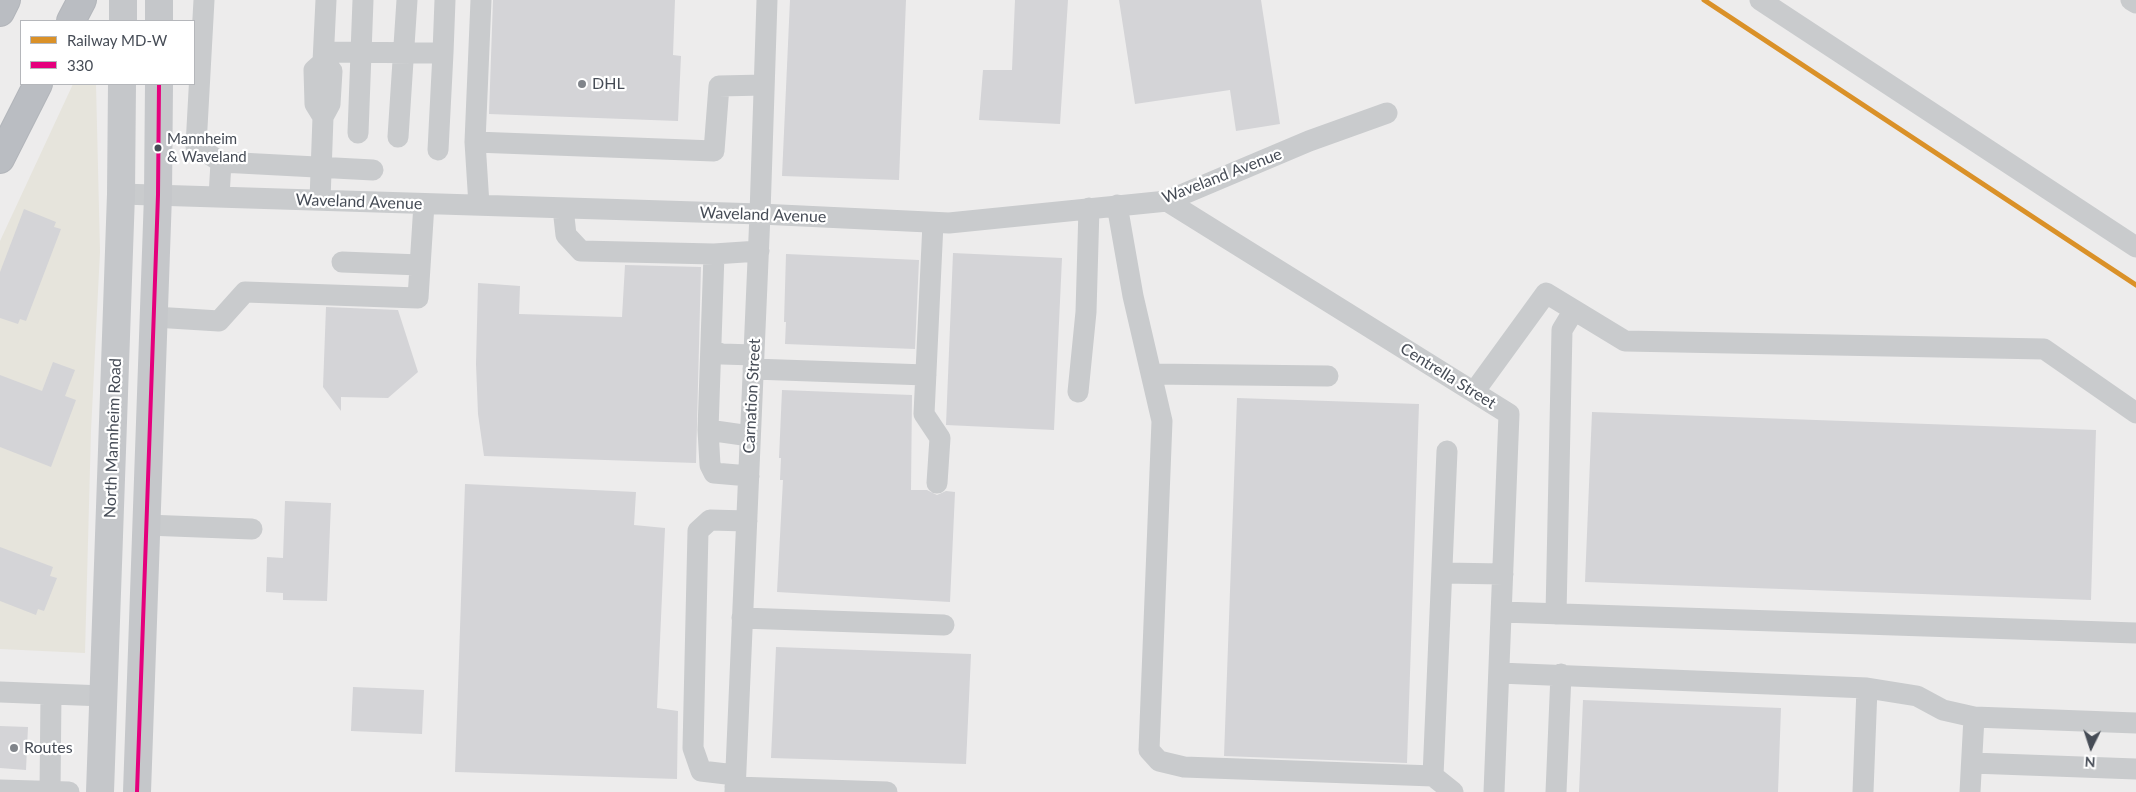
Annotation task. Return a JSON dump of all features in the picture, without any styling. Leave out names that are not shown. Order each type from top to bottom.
[{"type":"highway","points":[[0,12],[6,0]]},
{"type":"highway","points":[[72,20],[82,0]]},
{"type":"highway","points":[[0,159],[37,85]]},
{"type":"main road","points":[[123,0],[123,20]]},
{"type":"main road","points":[[159,0],[159,20]]},
{"type":"main road","name":"North Mannheim Road","points":[[100,792],[121,194],[122,85]]},
{"type":"main road","points":[[137,792],[158,195],[159,90]]},
{"type":"street","points":[[170,20],[173,0]]},
{"type":"street","points":[[204,0],[196,146],[221,162],[373,170]]},
{"type":"street","points":[[320,200],[323,117],[315,104],[314,70],[324,57],[326,0]]},
{"type":"street","points":[[358,133],[363,0]]},
{"type":"street","points":[[398,137],[407,0]]},
{"type":"street","points":[[438,150],[445,0]]},
{"type":"street","points":[[479,206],[475,142],[482,0]]},
{"type":"street","name":"Carnation Street","points":[[735,785],[759,251],[767,0]]},
{"type":"street","points":[[1760,0],[2136,247]]},
{"type":"street","points":[[2131,0],[2136,3]]},
{"type":"street","points":[[324,57],[360,52],[443,53]]},
{"type":"street","points":[[475,142],[714,151],[719,86],[764,85]]},
{"type":"street","name":"Waveland Avenue","points":[[121,194],[760,214],[949,223],[1167,201],[1309,141],[1388,113]]},
{"type":"street","points":[[220,197],[221,162]]},
{"type":"street","name":"Centrella Street","points":[[1167,201],[1509,414],[1494,792]]},
{"type":"street","points":[[154,316],[219,321],[245,292],[418,298],[424,204]]},
{"type":"street","points":[[1117,205],[1133,296],[1162,421],[1149,750],[1159,761],[1184,767],[1433,776],[1453,792]]},
{"type":"street","points":[[563,208],[566,235],[581,251],[714,254],[759,251]]},
{"type":"street","points":[[1078,392],[1086,312],[1089,208]]},
{"type":"street","points":[[933,223],[924,414],[940,438],[937,483]]},
{"type":"street","points":[[714,254],[708,430],[710,465],[714,473],[749,476]]},
{"type":"street","points":[[342,262],[420,265]]},
{"type":"street","points":[[1474,392],[1546,293],[1625,341],[2044,349],[2136,412]]},
{"type":"street","points":[[1556,614],[1562,330],[1574,310]]},
{"type":"street","points":[[711,350],[754,362],[926,375]]},
{"type":"street","points":[[1151,374],[1328,376]]},
{"type":"street","points":[[708,430],[750,436]]},
{"type":"street","points":[[1433,776],[1444,573],[1448,451]]},
{"type":"street","points":[[746,521],[710,520],[698,531],[693,748],[701,771],[735,785],[795,790],[887,792]]},
{"type":"street","points":[[146,525],[252,529]]},
{"type":"street","points":[[1444,573],[1503,574]]},
{"type":"street","points":[[1502,612],[2136,633]]},
{"type":"street","points":[[742,618],[944,625]]},
{"type":"street","points":[[1499,673],[1561,674],[1867,688],[1917,696],[1943,710],[1974,717],[2136,723]]},
{"type":"street","points":[[1556,792],[1561,674]]},
{"type":"street","points":[[1863,792],[1867,688]]},
{"type":"street","points":[[0,692],[104,696]]},
{"type":"street","points":[[0,790],[56,792],[51,694]]},
{"type":"street","points":[[1970,792],[1974,717]]},
{"type":"street","points":[[1972,763],[2136,769]]},
{"type":"shaded area","points":[[73,85],[96,85],[100,252],[91,431],[85,653],[0,649],[0,241]]},
{"type":"building","name":"DHL","points":[[493,0],[675,0],[673,55],[681,56],[678,121],[489,114]]},
{"type":"building","points":[[790,0],[906,0],[899,180],[782,176]]},
{"type":"building","points":[[1015,0],[1068,0],[1060,124],[979,120],[983,70],[1012,70]]},
{"type":"building","points":[[1119,0],[1261,0],[1280,124],[1236,131],[1230,90],[1135,104]]},
{"type":"building","points":[[24,209],[56,222],[54,227],[61,229],[26,321],[20,319],[18,324],[0,318],[0,272]]},
{"type":"building","points":[[953,253],[1062,258],[1054,430],[946,425]]},
{"type":"building","points":[[786,254],[919,260],[915,349],[785,344]]},
{"type":"building","points":[[625,265],[701,267],[696,463],[484,456],[478,414],[476,364],[478,283],[520,286],[519,314],[622,317]]},
{"type":"building","points":[[326,307],[398,310],[418,372],[388,398],[341,397],[341,411],[323,387]]},
{"type":"building","points":[[53,362],[75,370],[65,396],[76,400],[51,467],[0,447],[0,375],[42,391]]},
{"type":"building","points":[[782,390],[912,395],[911,490],[927,490],[937,495],[946,491],[955,492],[950,602],[777,592],[783,480],[780,480],[781,458],[779,458]]},
{"type":"building","points":[[1237,398],[1419,404],[1407,763],[1224,756]]},
{"type":"building","points":[[1592,412],[2096,430],[2091,600],[1585,582]]},
{"type":"building","points":[[465,484],[636,492],[634,525],[665,528],[657,708],[678,711],[677,779],[455,772]]},
{"type":"building","points":[[285,501],[331,503],[327,601],[283,600],[283,593],[266,592],[267,557],[283,558]]},
{"type":"building","points":[[0,547],[53,567],[50,576],[57,578],[44,611],[38,609],[36,615],[0,601]]},
{"type":"building","points":[[776,647],[971,654],[966,764],[771,758]]},
{"type":"building","points":[[353,687],[424,690],[422,734],[351,731]]},
{"type":"building","points":[[1583,700],[1781,708],[1778,792],[1579,792]]},
{"type":"building","name":"Routes","points":[[0,726],[28,727],[26,770],[0,768]]},
{"type":"rail line","name":"MD-W","points":[[1704,0],[2136,285]]},
{"type":"transit line","name":"330","points":[[137,792],[158,195],[159,85]]},
{"type":"place","name":"DHL","points":[[582,84]]},
{"type":"place","name":"Mannheim & Waveland","points":[[158,148]]},
{"type":"place","name":"Routes","points":[[14,748]]}]
